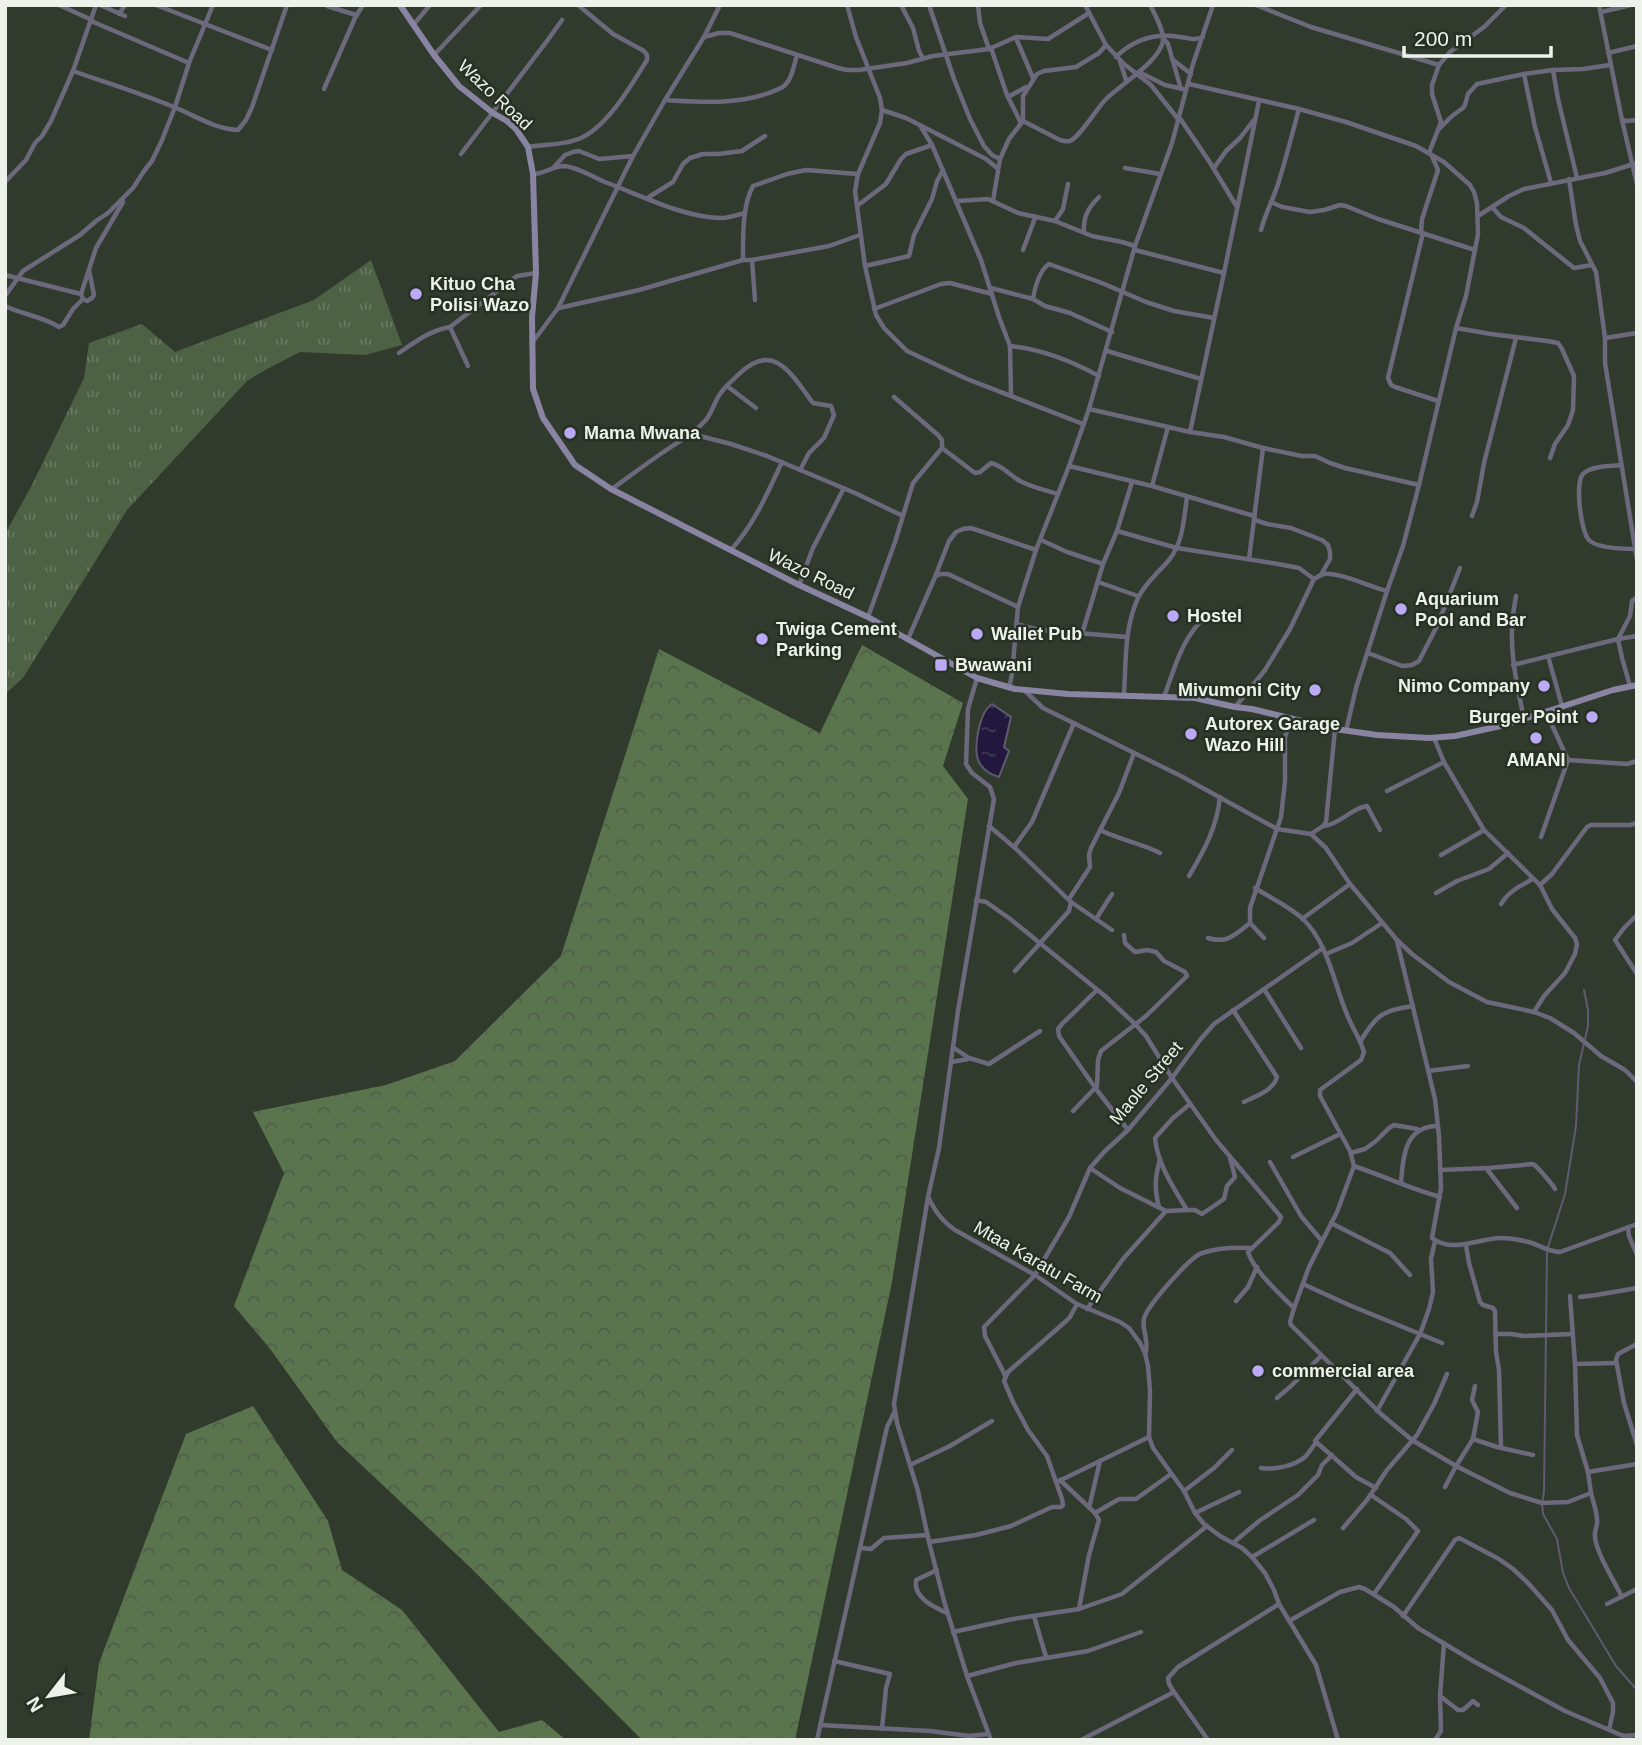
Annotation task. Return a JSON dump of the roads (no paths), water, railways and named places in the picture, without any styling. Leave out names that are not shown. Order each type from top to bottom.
[{"type":"main road","name":"Wazo Road","points":[[400,5],[459,86],[493,113],[508,121],[528,147],[533,174],[536,273],[531,343],[533,389],[543,418],[575,465],[611,489],[799,586],[868,617],[977,678],[1009,688],[1069,694],[1195,698],[1346,731],[1434,738],[1524,720],[1633,685]]},
{"type":"street","points":[[60,5],[189,63]]},
{"type":"street","points":[[5,182],[26,160],[51,121],[98,5],[122,15],[125,5]]},
{"type":"street","points":[[156,5],[272,50]]},
{"type":"street","points":[[5,306],[59,327],[63,325],[82,296],[96,247],[126,197],[152,161],[213,5]]},
{"type":"street","points":[[73,71],[175,107],[205,121],[233,130],[240,128],[252,107],[287,5]]},
{"type":"street","points":[[324,89],[356,15],[363,5]]},
{"type":"street","points":[[414,24],[430,5]]},
{"type":"street","points":[[434,55],[481,5]]},
{"type":"street","points":[[528,147],[574,140],[592,131],[609,114],[647,60],[644,51],[613,34],[578,5]]},
{"type":"street","points":[[531,343],[558,308],[633,156],[704,37],[720,5]]},
{"type":"street","points":[[847,5],[882,110],[880,123],[858,174],[855,191],[864,266],[874,309],[884,328],[907,351],[967,380],[1083,424]]},
{"type":"street","points":[[901,5],[913,28],[923,58]]},
{"type":"street","points":[[929,5],[957,86],[979,137],[992,155],[1000,159]]},
{"type":"street","points":[[978,5],[980,23],[1008,97],[1022,122],[1060,140],[1071,141],[1079,134],[1102,103],[1154,57],[1163,37]]},
{"type":"street","points":[[704,37],[730,33],[847,70],[907,63],[990,48],[1016,37],[1048,39],[1092,5]]},
{"type":"street","points":[[1150,5],[1185,88]]},
{"type":"street","points":[[1255,5],[1311,27],[1439,65]]},
{"type":"street","points":[[1438,401],[1395,387],[1388,379],[1422,233],[1422,219],[1438,170],[1430,154],[1441,117],[1434,102],[1432,85],[1439,65],[1450,52],[1484,27],[1506,5]]},
{"type":"street","points":[[1600,5],[1610,65],[1637,184]]},
{"type":"street","points":[[1601,12],[1631,5]]},
{"type":"street","points":[[327,6],[356,15]]},
{"type":"street","points":[[1009,688],[1018,607],[1036,550],[1089,409],[1135,248],[1179,119],[1185,88],[1213,6]]},
{"type":"street","points":[[1087,9],[1106,45],[1152,85],[1179,119],[1238,208]]},
{"type":"street","points":[[461,154],[562,20]]},
{"type":"street","points":[[1016,37],[1034,79]]},
{"type":"street","points":[[1118,58],[1126,47],[1138,40],[1186,37],[1193,40],[1203,37]]},
{"type":"street","points":[[993,201],[997,168],[1009,139],[1022,122],[1022,102],[1028,86],[1037,74],[1081,65],[1106,45]]},
{"type":"street","points":[[1608,53],[1637,46]]},
{"type":"street","points":[[665,100],[712,102],[765,94],[785,85],[797,55]]},
{"type":"street","points":[[1118,58],[1126,80]]},
{"type":"street","points":[[1172,59],[1191,74]]},
{"type":"street","points":[[1438,129],[1465,105],[1474,86],[1524,74],[1610,65]]},
{"type":"street","points":[[1553,70],[1577,178]]},
{"type":"street","points":[[1137,72],[1166,85],[1299,109],[1416,146],[1444,162],[1470,185],[1474,192],[1478,234],[1466,296],[1403,546],[1356,688],[1346,731]]},
{"type":"street","points":[[1524,74],[1551,183]]},
{"type":"street","points":[[1008,97],[1028,86]]},
{"type":"street","points":[[1190,432],[1259,100]]},
{"type":"street","points":[[1261,230],[1264,216],[1279,183],[1299,109]]},
{"type":"street","points":[[882,110],[906,118],[986,159],[997,168]]},
{"type":"street","points":[[1214,169],[1254,120]]},
{"type":"street","points":[[1624,121],[1637,122]]},
{"type":"street","points":[[921,127],[932,145],[981,260],[1010,346],[1012,396]]},
{"type":"street","points":[[648,198],[673,182],[683,164],[690,158],[703,154],[742,151],[765,136]]},
{"type":"street","points":[[856,206],[886,184],[906,154],[932,145]]},
{"type":"street","points":[[553,168],[565,155],[579,151],[598,159],[633,156]]},
{"type":"street","points":[[1478,216],[1524,190],[1634,164]]},
{"type":"street","points":[[533,174],[564,166],[675,209],[725,218],[745,214]]},
{"type":"street","points":[[1125,168],[1160,174]]},
{"type":"street","points":[[743,260],[745,214],[753,186],[806,170],[858,174]]},
{"type":"street","points":[[864,266],[909,256],[914,235],[943,170]]},
{"type":"street","points":[[1569,180],[1580,241],[1596,272],[1605,338],[1605,363],[1637,560]]},
{"type":"street","points":[[1055,221],[1063,209],[1068,184]]},
{"type":"street","points":[[5,296],[23,271],[80,235],[126,197]]},
{"type":"street","points":[[1084,233],[1087,210],[1099,197]]},
{"type":"street","points":[[957,201],[993,201],[1018,214],[1055,221],[1093,236],[1122,242],[1224,273]]},
{"type":"street","points":[[1271,202],[1293,210],[1310,212],[1346,206],[1475,250]]},
{"type":"street","points":[[1492,207],[1501,217],[1524,228],[1574,268],[1592,265]]},
{"type":"street","points":[[1023,250],[1035,217]]},
{"type":"street","points":[[558,308],[639,290],[743,260],[829,246],[860,235]]},
{"type":"street","points":[[752,260],[755,300]]},
{"type":"street","points":[[1033,299],[1038,279],[1049,264],[1174,310],[1214,318]]},
{"type":"street","points":[[5,275],[89,300],[93,297],[89,270]]},
{"type":"street","points":[[399,353],[417,340],[439,329],[450,327],[517,276],[536,273]]},
{"type":"street","points":[[874,309],[950,283],[1033,299],[1112,332]]},
{"type":"street","points":[[450,327],[468,366]]},
{"type":"street","points":[[1456,328],[1558,343],[1573,372],[1573,410],[1550,458]]},
{"type":"street","points":[[1605,338],[1637,333]]},
{"type":"street","points":[[1472,516],[1516,338]]},
{"type":"street","points":[[1010,346],[1030,348],[1063,358],[1099,376]]},
{"type":"street","points":[[1107,351],[1201,379]]},
{"type":"street","points":[[611,489],[691,434],[707,420],[715,402],[727,386],[753,363],[767,359],[785,368],[813,403],[831,406],[834,415],[829,430],[800,470]]},
{"type":"street","points":[[727,386],[756,408]]},
{"type":"street","points":[[868,617],[913,482],[942,448],[942,440],[938,435],[894,397]]},
{"type":"street","points":[[1089,409],[1224,437],[1263,449],[1315,456],[1345,468],[1419,485]]},
{"type":"street","points":[[1152,486],[1168,427]]},
{"type":"street","points":[[691,434],[768,456],[903,516]]},
{"type":"street","points":[[942,448],[975,473],[995,463],[1023,482],[1058,494]]},
{"type":"street","points":[[1249,559],[1263,449]]},
{"type":"street","points":[[731,550],[748,529],[766,499],[782,462]]},
{"type":"street","points":[[1621,465],[1581,474],[1579,500],[1586,536],[1592,543],[1636,549]]},
{"type":"street","points":[[1069,466],[1152,486],[1267,524],[1291,528],[1328,545],[1330,559],[1322,574],[1314,579],[1290,629],[1265,670],[1235,707]]},
{"type":"street","points":[[1082,634],[1132,482]]},
{"type":"street","points":[[799,586],[813,548],[844,488]]},
{"type":"street","points":[[1124,695],[1127,637],[1138,596],[1177,548],[1187,497]]},
{"type":"street","points":[[907,640],[948,541],[956,533],[971,528],[1036,550]]},
{"type":"street","points":[[1116,531],[1177,548],[1298,568],[1314,579]]},
{"type":"street","points":[[1041,540],[1103,564]]},
{"type":"street","points":[[1368,653],[1402,666],[1412,666],[1419,661],[1437,626],[1460,568]]},
{"type":"street","points":[[935,577],[948,574],[1018,607]]},
{"type":"street","points":[[1322,574],[1346,577],[1387,591]]},
{"type":"street","points":[[1098,582],[1138,596]]},
{"type":"street","points":[[1516,596],[1511,629],[1513,665],[1524,720]]},
{"type":"street","points":[[1633,685],[1618,639],[1630,616],[1632,601],[1637,597]]},
{"type":"street","points":[[1164,697],[1177,659],[1199,622]]},
{"type":"street","points":[[1016,624],[1040,630],[1127,637]]},
{"type":"street","points":[[1513,665],[1637,636]]},
{"type":"street","points":[[1548,656],[1562,706]]},
{"type":"street","points":[[977,678],[968,709],[965,758],[968,769],[986,783],[994,799],[939,1148],[928,1197],[895,1394],[895,1410],[953,1632],[990,1740]]},
{"type":"street","points":[[1024,690],[1043,708],[1169,770],[1277,829],[1311,834],[1326,848],[1350,884],[1396,940],[1412,954],[1449,982],[1487,1002],[1550,1018],[1601,1056],[1625,1070],[1637,1082]]},
{"type":"street","points":[[1541,837],[1568,760],[1546,711]]},
{"type":"street","points":[[1264,938],[1250,923],[1250,908],[1281,817],[1285,737],[1291,719]]},
{"type":"street","points":[[1014,847],[1032,822],[1074,723]]},
{"type":"street","points":[[1324,826],[1335,729]]},
{"type":"street","points":[[1434,738],[1444,762],[1484,830],[1540,885],[1552,909],[1575,938],[1575,954],[1565,973],[1544,996],[1534,1012]]},
{"type":"street","points":[[1015,971],[1069,911],[1070,901],[1090,867],[1089,855],[1119,793],[1134,753]]},
{"type":"street","points":[[1568,760],[1627,764],[1637,761]]},
{"type":"street","points":[[1387,791],[1444,762]]},
{"type":"street","points":[[1189,876],[1218,818],[1220,797]]},
{"type":"street","points":[[1311,834],[1337,822],[1361,806],[1367,806],[1380,830]]},
{"type":"street","points":[[1540,885],[1552,874],[1587,827],[1637,823]]},
{"type":"street","points":[[989,826],[1070,901],[1112,930]]},
{"type":"street","points":[[1100,830],[1160,853]]},
{"type":"street","points":[[1441,855],[1484,830]]},
{"type":"street","points":[[1436,893],[1457,881],[1489,869],[1508,853]]},
{"type":"street","points":[[1501,904],[1511,891],[1533,879]]},
{"type":"street","points":[[1302,919],[1350,884]]},
{"type":"street","points":[[1255,888],[1302,919],[1316,937],[1326,954],[1346,1014],[1364,1052],[1361,1060],[1319,1091],[1351,1153],[1354,1166],[1337,1213],[1303,1284],[1291,1325],[1377,1411],[1412,1440],[1456,1465],[1496,1487],[1542,1503],[1568,1502],[1591,1493]]},
{"type":"street","points":[[1096,919],[1112,894]]},
{"type":"street","points":[[976,900],[986,902],[1040,943],[1097,990],[1146,1037],[1216,1140],[1281,1218],[1248,1252],[1256,1267],[1294,1308]]},
{"type":"street","points":[[1637,915],[1615,940],[1637,974]]},
{"type":"street","points":[[1208,939],[1224,940],[1250,923]]},
{"type":"street","points":[[1326,954],[1352,943],[1382,923]]},
{"type":"street","points":[[1073,1111],[1096,1089],[1101,1051],[1135,1024],[1186,976],[1185,972],[1164,961],[1156,952],[1135,952],[1124,942],[1124,935]]},
{"type":"street","points":[[1377,1411],[1420,1334],[1432,1302],[1431,1259],[1435,1241],[1433,1232],[1440,1197],[1435,1099],[1396,940]]},
{"type":"street","name":"Maole Street","points":[[1006,1375],[985,1336],[984,1327],[1035,1275],[1069,1217],[1090,1168],[1128,1130],[1214,1024],[1322,948]]},
{"type":"street","points":[[1264,989],[1301,1048]]},
{"type":"street","points":[[1097,990],[1058,1029],[1059,1036],[1128,1130]]},
{"type":"street","points":[[1360,1042],[1367,1028],[1379,1017],[1395,1009],[1413,1006]]},
{"type":"street","points":[[1233,1010],[1277,1077],[1271,1088],[1244,1102]]},
{"type":"street","points":[[954,1048],[969,1058],[989,1064],[1040,1031]]},
{"type":"street","points":[[952,1062],[969,1058]]},
{"type":"street","points":[[1428,1071],[1468,1066]]},
{"type":"street","points":[[1187,1210],[1160,1158],[1156,1138],[1173,1118],[1191,1104]]},
{"type":"street","points":[[1351,1153],[1365,1149],[1394,1125],[1418,1130]]},
{"type":"street","points":[[1401,1183],[1407,1144],[1412,1136],[1428,1126],[1438,1126]]},
{"type":"street","points":[[1293,1157],[1340,1134]]},
{"type":"street","points":[[1090,1168],[1119,1188],[1158,1207],[1166,1210],[1195,1210],[1202,1214],[1224,1199],[1227,1186],[1234,1177],[1229,1154]]},
{"type":"street","points":[[1158,1207],[1155,1190],[1160,1158]]},
{"type":"street","points":[[1270,1162],[1301,1216],[1322,1241]]},
{"type":"street","points":[[1440,1170],[1533,1164],[1555,1189]]},
{"type":"street","points":[[1354,1166],[1440,1197]]},
{"type":"street","points":[[1486,1168],[1517,1208]]},
{"type":"street","name":"Mtaa Karatu Farm","points":[[928,1197],[936,1213],[955,1230],[1035,1275],[1077,1304],[1129,1328],[1145,1353],[1149,1379],[1149,1437],[1153,1448],[1184,1491],[1195,1513],[1207,1526],[1252,1557],[1265,1573],[1279,1604],[1316,1665],[1338,1740]]},
{"type":"street","points":[[1087,1309],[1123,1259],[1166,1210]]},
{"type":"street","points":[[1331,1223],[1390,1253],[1410,1275]]},
{"type":"street","points":[[1435,1241],[1465,1245],[1503,1238],[1529,1242],[1560,1252],[1637,1224]]},
{"type":"street","points":[[1628,1227],[1637,1255]]},
{"type":"street","points":[[1465,1245],[1480,1302],[1494,1311],[1501,1447]]},
{"type":"street","points":[[1145,1353],[1147,1342],[1143,1329],[1144,1316],[1188,1263],[1199,1254],[1237,1247],[1251,1248]]},
{"type":"street","points":[[1236,1301],[1248,1287],[1256,1267]]},
{"type":"street","points":[[1303,1284],[1441,1343]]},
{"type":"street","points":[[1580,1297],[1637,1288]]},
{"type":"street","points":[[1570,1296],[1577,1435],[1588,1472],[1597,1519],[1594,1535],[1622,1597]]},
{"type":"street","points":[[929,1542],[976,1535],[1011,1526],[1052,1507],[1061,1507],[1063,1503],[1058,1481],[1005,1384],[1006,1375],[1070,1317],[1077,1304]]},
{"type":"street","points":[[1495,1334],[1572,1334]]},
{"type":"street","points":[[1637,1344],[1618,1354],[1616,1363],[1624,1403],[1637,1445]]},
{"type":"street","points":[[1277,1398],[1321,1356]]},
{"type":"street","points":[[1575,1364],[1616,1363]]},
{"type":"street","points":[[1343,1528],[1417,1435],[1447,1374]]},
{"type":"street","points":[[1445,1487],[1473,1439],[1478,1412],[1472,1400],[1475,1386]]},
{"type":"street","points":[[1261,1468],[1278,1468],[1304,1458],[1357,1390]]},
{"type":"street","points":[[817,1740],[887,1427],[895,1410]]},
{"type":"street","points":[[910,1465],[950,1446],[992,1420]]},
{"type":"street","points":[[1058,1481],[1149,1437]]},
{"type":"street","points":[[1473,1439],[1533,1455]]},
{"type":"street","points":[[1316,1443],[1356,1478],[1376,1488]]},
{"type":"street","points":[[1184,1491],[1232,1450]]},
{"type":"street","points":[[1233,1542],[1298,1495],[1318,1475],[1322,1465],[1332,1455]]},
{"type":"street","points":[[1089,1508],[1100,1460]]},
{"type":"street","points":[[1588,1472],[1637,1464]]},
{"type":"street","points":[[1095,1513],[1119,1499],[1136,1499],[1171,1474]]},
{"type":"street","points":[[1058,1481],[1095,1513],[1099,1520],[1079,1609]]},
{"type":"street","points":[[1195,1513],[1239,1492]]},
{"type":"street","points":[[1371,1495],[1406,1519],[1418,1531],[1374,1594]]},
{"type":"street","points":[[1252,1557],[1314,1520]]},
{"type":"street","points":[[953,1632],[1079,1609],[1122,1594],[1207,1526]]},
{"type":"street","points":[[861,1548],[871,1549],[884,1538],[927,1535]]},
{"type":"street","points":[[1403,1616],[1455,1540],[1459,1538],[1499,1559],[1514,1569],[1552,1610],[1572,1645],[1600,1678],[1614,1707],[1609,1730]]},
{"type":"street","points":[[937,1570],[916,1580],[915,1587],[918,1594],[931,1606],[948,1614]]},
{"type":"street","points":[[1289,1621],[1340,1592],[1359,1587],[1394,1607],[1418,1628],[1564,1711],[1625,1736],[1637,1735]]},
{"type":"street","points":[[1607,1604],[1637,1589]]},
{"type":"street","points":[[1208,1740],[1174,1692],[1168,1678],[1178,1667],[1279,1604]]},
{"type":"street","points":[[1034,1616],[1046,1657]]},
{"type":"street","points":[[967,1676],[1046,1657],[1088,1651],[1140,1632]]},
{"type":"street","points":[[1435,1740],[1441,1731],[1440,1696],[1444,1643]]},
{"type":"street","points":[[834,1661],[890,1674],[882,1729]]},
{"type":"street","points":[[1081,1740],[1174,1692]]},
{"type":"street","points":[[1440,1696],[1458,1710],[1463,1710],[1473,1701],[1478,1705]]},
{"type":"street","points":[[820,1725],[930,1731],[969,1736],[988,1734]]},
{"type":"water","points":[[992,704],[1011,717],[1004,747],[1009,751],[999,777],[980,764],[977,750],[980,723]]},
{"type":"waterway","points":[[1548,1247],[1565,1194],[1576,1126],[1579,1065],[1588,1026],[1584,990]]},
{"type":"waterway","points":[[1547,1252],[1543,1514],[1557,1539],[1563,1573],[1569,1588],[1616,1666],[1637,1690]]},
{"type":"place","name":"Kituo Cha Polisi Wazo","points":[[416,294]]},
{"type":"place","name":"Mama Mwana","points":[[570,433]]},
{"type":"place","name":"Aquarium Pool and Bar","points":[[1401,609]]},
{"type":"place","name":"Hostel","points":[[1173,616]]},
{"type":"place","name":"Wallet Pub","points":[[977,634]]},
{"type":"place","name":"Twiga Cement Parking","points":[[762,639]]},
{"type":"place","name":"Bwawani","points":[[941,665]]},
{"type":"place","name":"Nimo Company","points":[[1544,686]]},
{"type":"place","name":"Mivumoni City","points":[[1315,690]]},
{"type":"place","name":"Burger Point","points":[[1592,717]]},
{"type":"place","name":"Autorex Garage Wazo Hill","points":[[1191,734]]},
{"type":"place","name":"AMANI","points":[[1536,738]]},
{"type":"place","name":"commercial area","points":[[1258,1371]]}]
